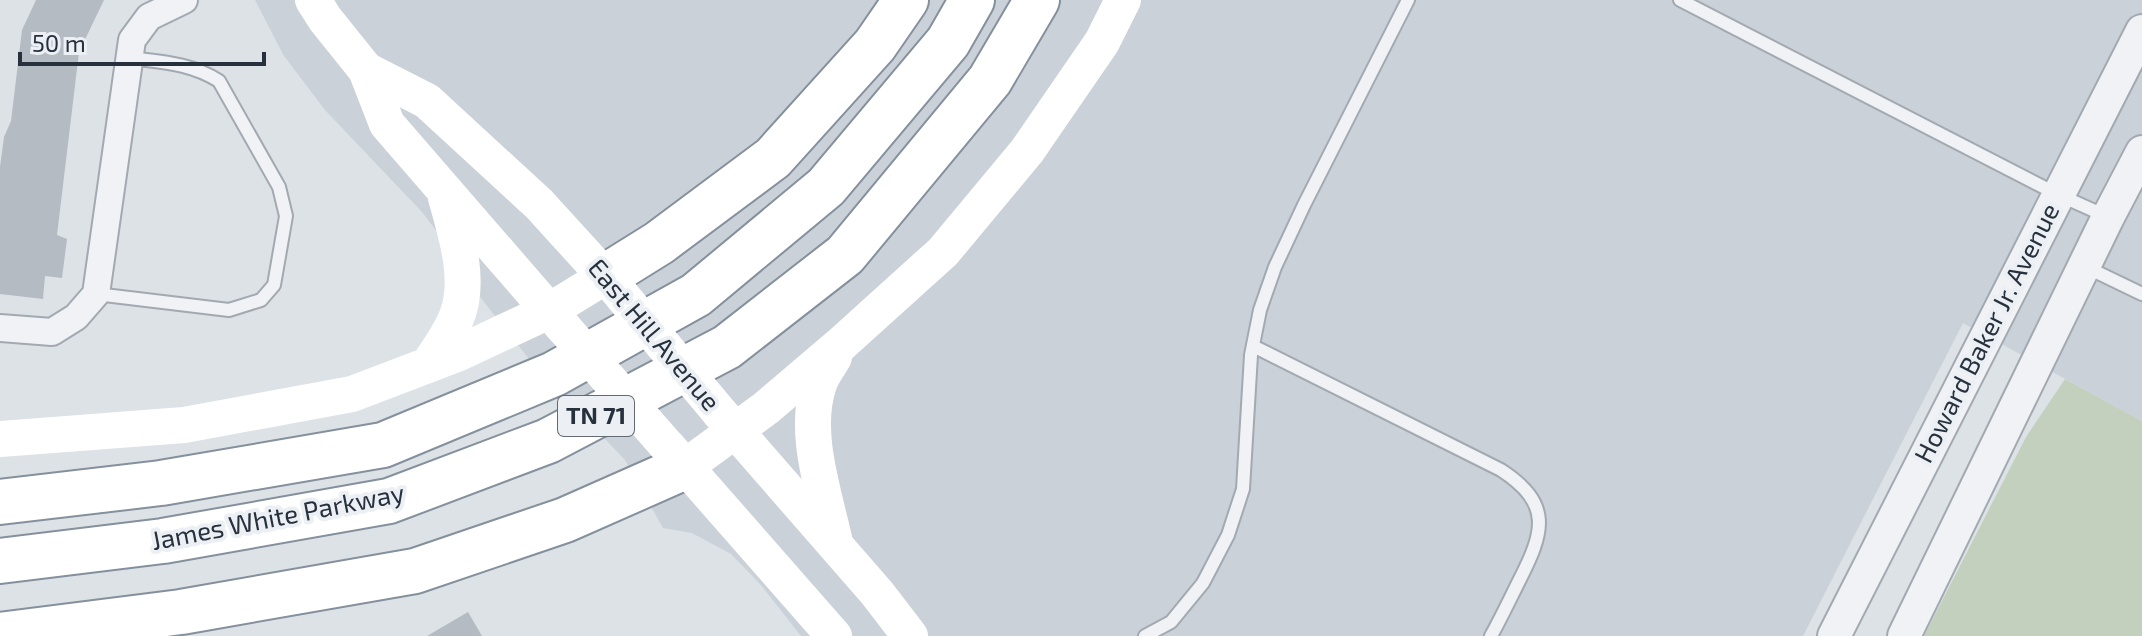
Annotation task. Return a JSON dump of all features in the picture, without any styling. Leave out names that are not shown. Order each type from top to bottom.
[{"type":"highway","points":[[615,287],[659,243],[773,158],[875,45],[906,0]]},
{"type":"highway","name":"James White Parkway","points":[[0,502],[161,483],[383,445],[554,374],[696,295],[826,187],[948,42],[972,0]]},
{"type":"highway","name":"James White Parkway","points":[[0,561],[163,541],[389,501],[548,441],[727,347],[845,255],[990,80],[1037,0]]},
{"type":"highway","points":[[0,635],[181,612],[415,571],[565,520],[676,456]]},
{"type":"main road","name":"East Hill Avenue","points":[[313,0],[366,70],[387,124],[834,636]]},
{"type":"main road","points":[[676,456],[840,345],[943,252],[1027,151],[1102,42],[1123,0]]},
{"type":"main road","name":"East Hill Avenue","points":[[366,70],[427,101],[539,204],[615,287],[910,636]]},
{"type":"main road","points":[[428,365],[447,338],[459,312],[462,276],[457,235],[443,189]]},
{"type":"main road","points":[[0,439],[199,422],[352,394],[557,320],[615,287]]},
{"type":"main road","points":[[836,547],[812,430],[819,383],[840,345]]},
{"type":"street","points":[[0,328],[52,332],[76,317],[96,294],[132,40],[149,17],[184,0]]},
{"type":"street","name":"Howard Baker Jr. Avenue","points":[[1834,636],[2142,31]]},
{"type":"street","points":[[1904,636],[2142,152]]},
{"type":"lane","points":[[1145,636],[1171,622],[1203,583],[1228,535],[1243,489],[1253,346],[1260,310],[1275,267],[1408,0]]},
{"type":"lane","points":[[1680,0],[2057,194],[2108,217]]},
{"type":"lane","points":[[96,294],[229,310],[244,307],[261,300],[274,285],[286,216],[279,187],[219,81],[181,64],[129,58]]},
{"type":"lane","points":[[2084,266],[2142,294]]},
{"type":"lane","points":[[1253,346],[1501,470],[1520,483],[1540,518],[1539,537],[1491,636]]},
{"type":"shaded area","points":[[255,0],[2142,0],[2142,421],[1963,323],[1803,636],[801,636],[760,584],[731,554],[692,533],[663,528],[625,460],[529,359],[447,255],[438,233],[422,212],[325,110],[284,56]]},
{"type":"green space","points":[[2065,379],[2142,421],[2142,636],[1924,636],[2026,437]]},
{"type":"building","points":[[36,0],[104,0],[79,52],[57,235],[67,239],[62,278],[45,276],[43,299],[0,294],[0,167],[4,137],[11,121],[22,30]]},
{"type":"building","points":[[468,612],[482,636],[427,636]]}]
